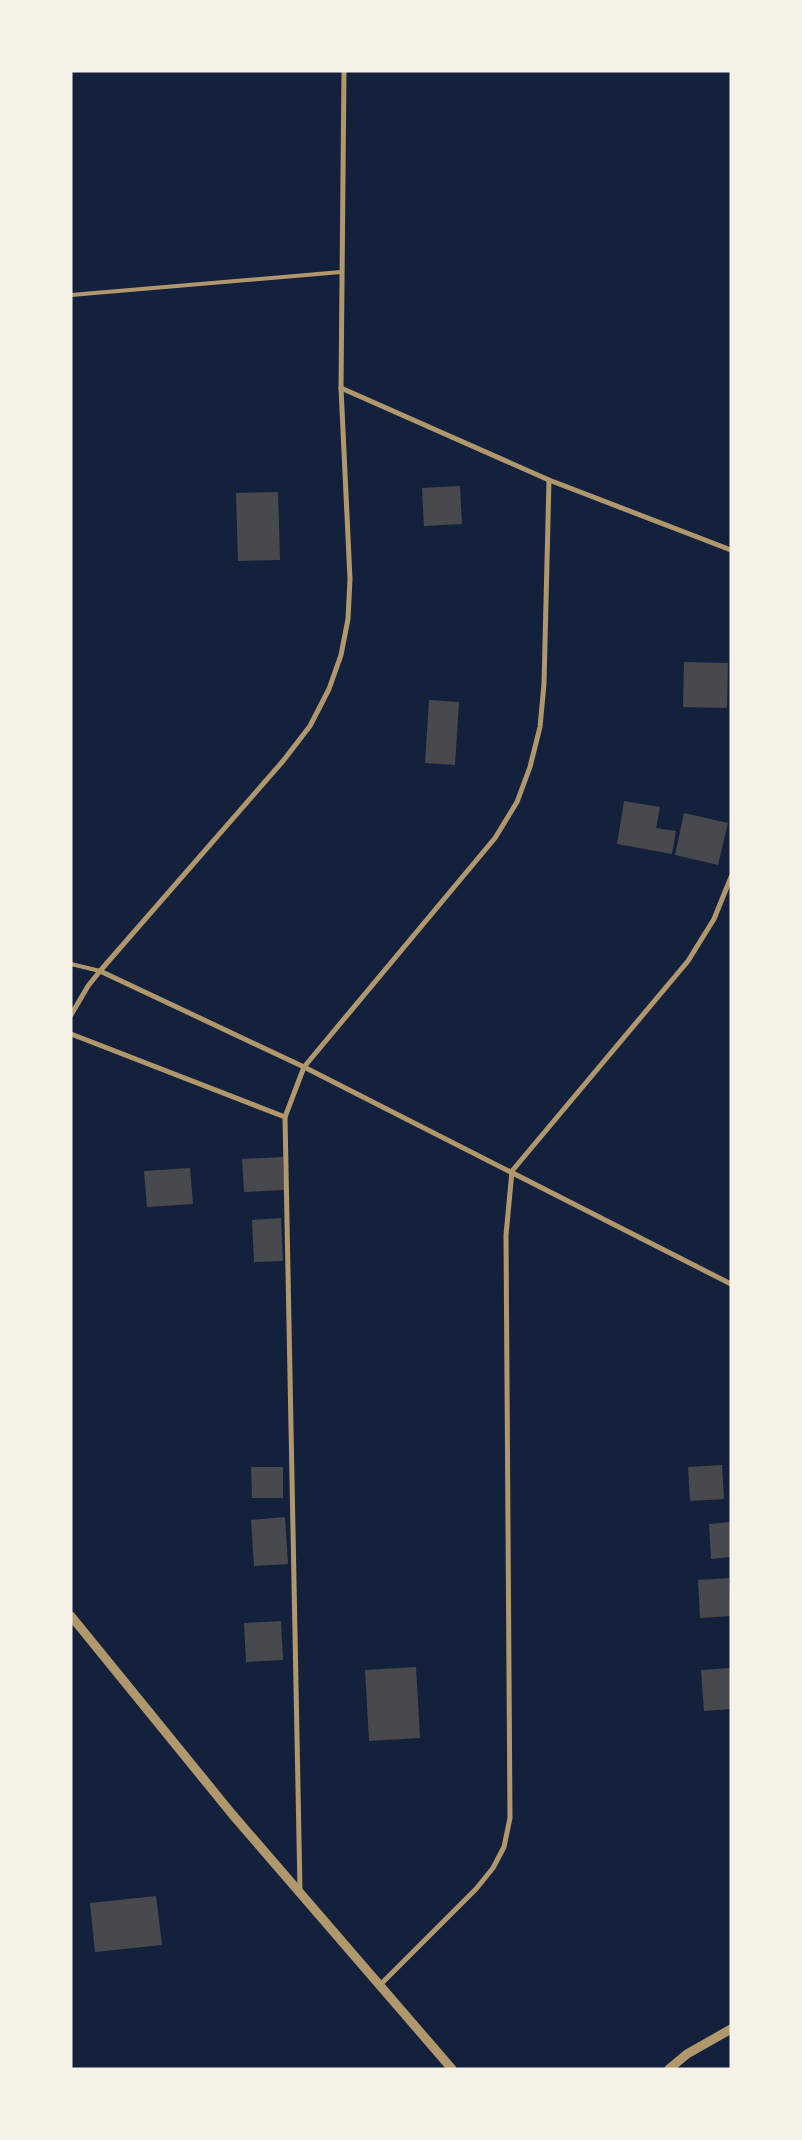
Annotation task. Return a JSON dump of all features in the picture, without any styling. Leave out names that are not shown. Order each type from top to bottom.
[{"type":"street","points":[[71,1015],[84,992],[100,971],[283,761],[310,726],[329,689],[341,655],[348,618],[349,589],[341,388],[344,71]]},
{"type":"street","points":[[341,388],[549,480],[731,550]]},
{"type":"street","points":[[300,1892],[285,1118],[304,1067],[495,838],[517,802],[530,767],[540,727],[544,684],[549,480]]},
{"type":"street","points":[[380,1985],[476,1889],[494,1868],[504,1847],[510,1818],[506,1235],[512,1171],[688,961],[714,919],[731,878]]},
{"type":"street","points":[[100,971],[304,1067],[512,1171],[731,1284]]},
{"type":"street","points":[[71,1034],[285,1118]]},
{"type":"street","points":[[71,1616],[232,1814],[452,2069]]},
{"type":"street","points":[[669,2069],[687,2054],[731,2029]]},
{"type":"lane","points":[[71,296],[341,272]]},
{"type":"lane","points":[[71,964],[100,971]]},
{"type":"building","points":[[460,486],[462,524],[424,526],[422,488]]},
{"type":"building","points":[[278,492],[280,560],[238,561],[236,493]]},
{"type":"building","points":[[684,662],[728,663],[727,708],[683,707]]},
{"type":"building","points":[[429,700],[459,702],[455,765],[425,763]]},
{"type":"building","points":[[624,801],[660,807],[656,828],[676,831],[672,854],[617,844]]},
{"type":"building","points":[[684,813],[728,823],[718,865],[675,855]]},
{"type":"building","points":[[283,1157],[284,1190],[244,1192],[242,1159]]},
{"type":"building","points":[[190,1168],[193,1204],[147,1207],[144,1171]]},
{"type":"building","points":[[281,1218],[283,1261],[254,1262],[252,1220]]},
{"type":"building","points":[[722,1465],[724,1499],[690,1501],[688,1467]]},
{"type":"building","points":[[251,1467],[283,1467],[283,1498],[252,1498]]},
{"type":"building","points":[[285,1517],[288,1564],[254,1566],[251,1520]]},
{"type":"building","points":[[731,1522],[731,1557],[711,1559],[709,1524]]},
{"type":"building","points":[[729,1578],[731,1616],[700,1618],[698,1580]]},
{"type":"building","points":[[281,1621],[283,1660],[246,1662],[244,1623]]},
{"type":"building","points":[[416,1667],[420,1738],[369,1741],[365,1670]]},
{"type":"building","points":[[731,1668],[731,1709],[704,1711],[701,1670]]},
{"type":"building","points":[[156,1896],[162,1945],[95,1952],[90,1903]]}]
